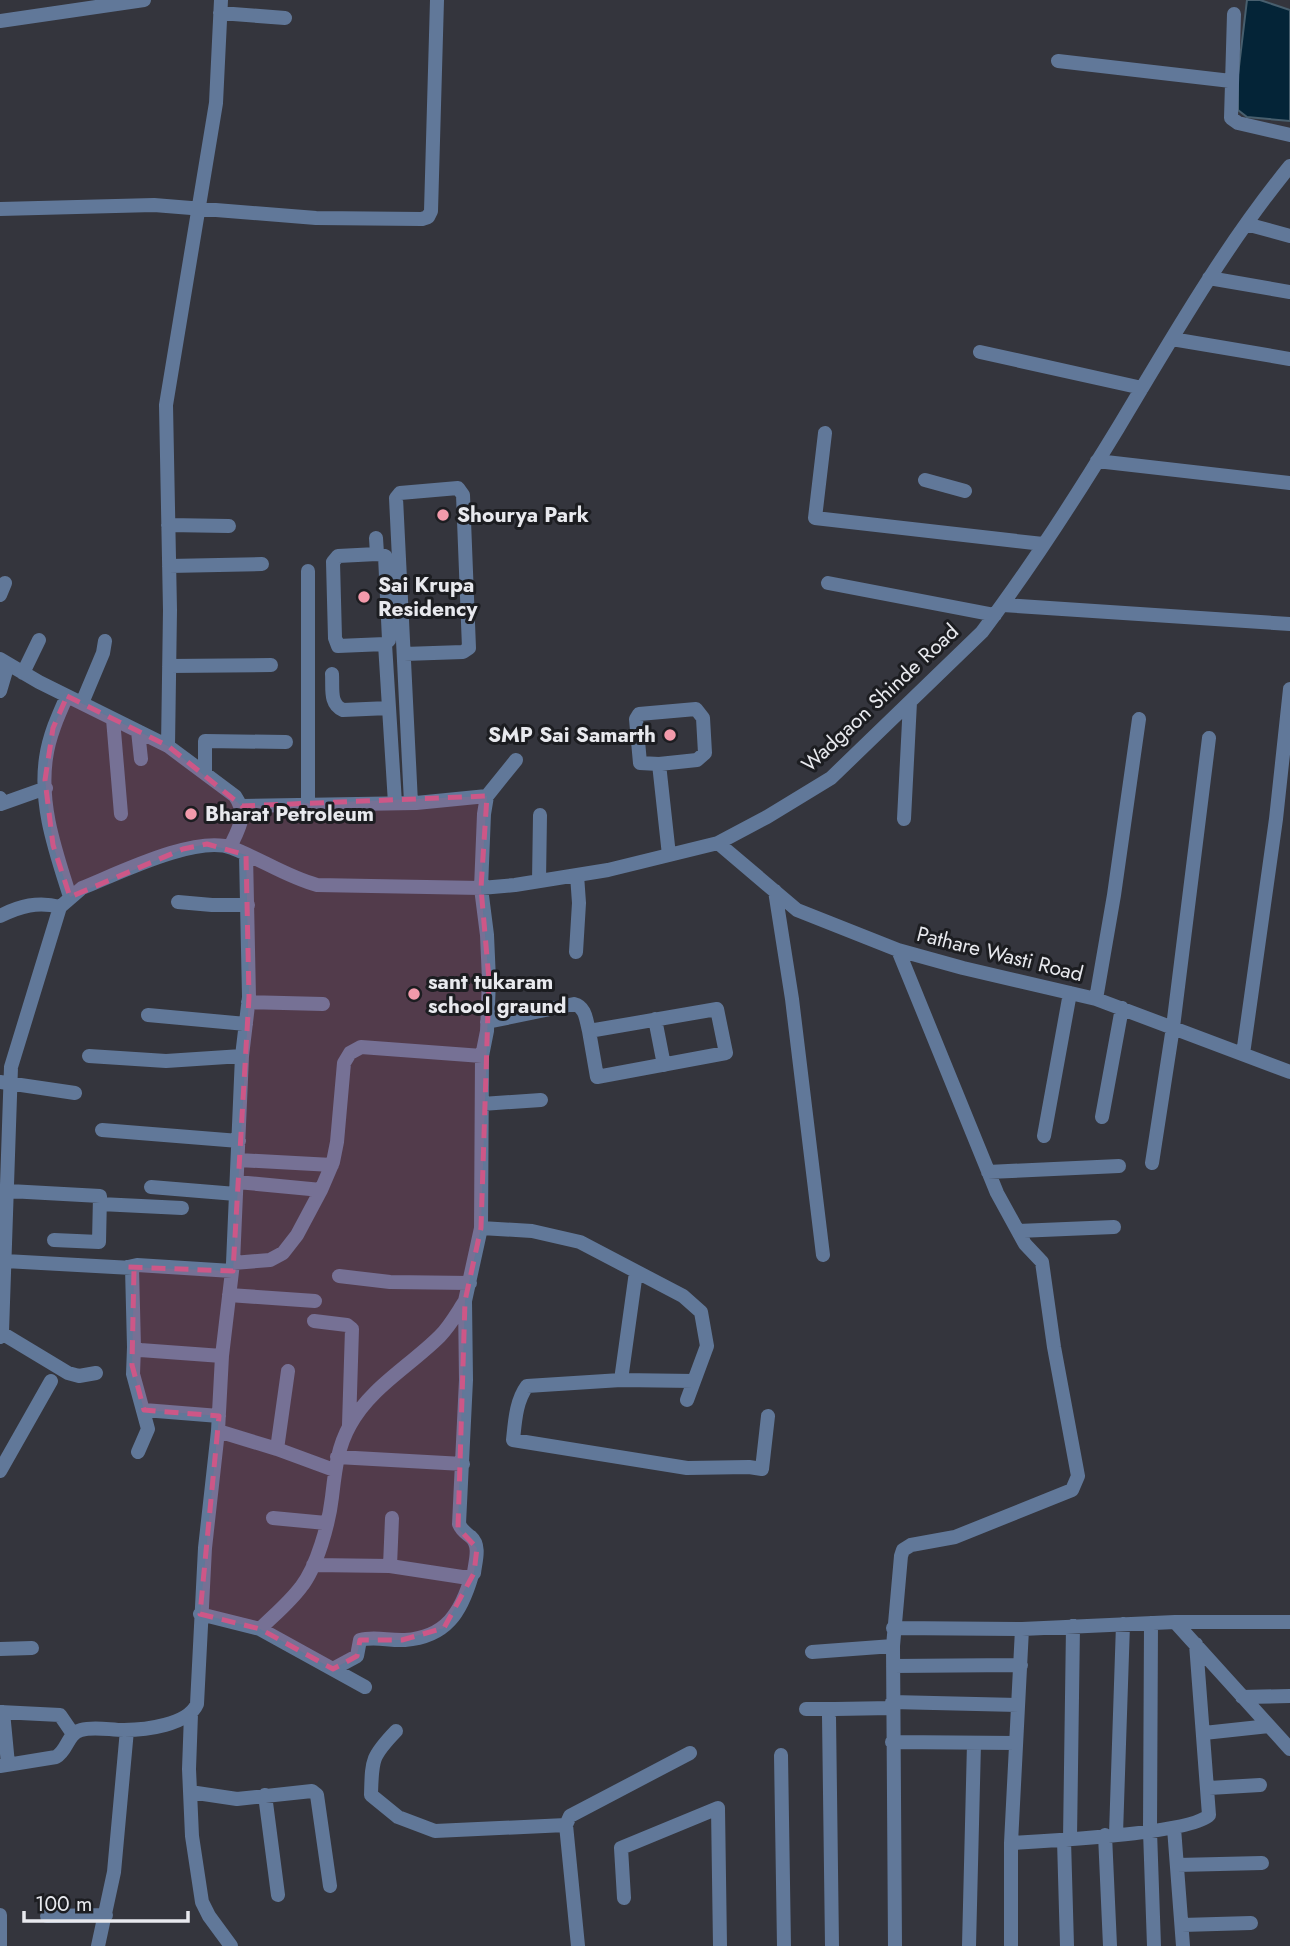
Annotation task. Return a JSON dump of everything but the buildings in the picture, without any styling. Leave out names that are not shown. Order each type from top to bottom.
[{"type":"street","points":[[0,21],[144,0]]},
{"type":"street","points":[[0,209],[154,205],[316,218],[428,217],[431,211],[437,0]]},
{"type":"street","points":[[168,746],[166,405],[216,103],[221,6],[285,18]]},
{"type":"street","points":[[1234,14],[1231,118],[1238,123],[1290,135]]},
{"type":"street","points":[[1058,61],[1231,81]]},
{"type":"street","name":"Wadgaon Shinde Road","points":[[230,847],[302,881],[317,884],[481,888],[577,875],[718,843],[831,778],[982,632],[999,610],[1097,461],[1209,278],[1290,166]]},
{"type":"street","points":[[1246,224],[1290,236]]},
{"type":"street","points":[[1209,278],[1290,292]]},
{"type":"street","points":[[1172,338],[1290,359]]},
{"type":"street","points":[[981,352],[1142,388]]},
{"type":"street","points":[[825,433],[815,518],[1043,544]]},
{"type":"street","points":[[1097,461],[1290,483]]},
{"type":"street","points":[[925,480],[965,491]]},
{"type":"street","points":[[404,654],[463,652],[469,648],[463,495],[458,488],[400,493],[396,498],[411,803]]},
{"type":"street","points":[[168,525],[229,526]]},
{"type":"street","points":[[376,538],[377,554]]},
{"type":"street","points":[[377,554],[385,556],[389,640],[385,644],[338,646],[335,638],[333,562],[338,556],[377,554]]},
{"type":"street","points":[[169,566],[261,564]]},
{"type":"street","points":[[308,571],[308,806]]},
{"type":"street","points":[[828,583],[999,610],[1290,624]]},
{"type":"street","points":[[23,673],[38,640]]},
{"type":"street","points":[[82,704],[103,653],[105,641]]},
{"type":"street","points":[[385,644],[395,803]]},
{"type":"street","points":[[0,691],[4,661],[82,704],[168,746],[235,796],[242,806],[239,828],[230,847],[207,844],[183,849],[82,888],[65,902],[32,904],[0,916]]},
{"type":"street","points":[[169,666],[271,665]]},
{"type":"street","points":[[332,674],[333,702],[337,707],[344,710],[389,708]]},
{"type":"street","points":[[1243,1054],[1276,819],[1290,689]]},
{"type":"street","points":[[67,696],[53,728],[46,758],[46,788],[53,845],[65,902],[6,1082],[9,1191],[1,1334],[68,1373],[79,1376],[96,1373]]},
{"type":"street","points":[[904,819],[910,702]]},
{"type":"street","points":[[696,709],[703,718],[705,753],[697,760],[659,764],[640,763],[636,716],[696,709]]},
{"type":"street","points":[[113,719],[121,814]]},
{"type":"street","points":[[1096,999],[1139,719]]},
{"type":"street","points":[[138,731],[141,759]]},
{"type":"street","points":[[1152,1163],[1173,1027],[1209,738]]},
{"type":"street","points":[[205,773],[205,741],[286,742]]},
{"type":"street","points":[[333,1669],[357,1656],[360,1640],[372,1637],[402,1640],[422,1637],[444,1628],[457,1611],[474,1573],[477,1548],[459,1524],[466,1380],[466,1301],[481,1228],[482,1056],[487,1022],[488,935],[481,888],[487,796],[516,760]]},
{"type":"street","points":[[659,764],[669,855]]},
{"type":"street","points":[[0,798],[1,804],[46,788]]},
{"type":"street","points":[[242,806],[411,803],[487,796]]},
{"type":"street","points":[[539,881],[540,815]]},
{"type":"street","name":"Pathare Wasti Road","points":[[718,843],[797,910],[898,950],[1096,999],[1290,1072]]},
{"type":"street","points":[[231,1946],[202,1902],[192,1836],[191,1714],[198,1699],[200,1614],[232,1267],[242,1056],[248,1002],[246,855]]},
{"type":"street","points":[[576,952],[579,903],[577,875]]},
{"type":"street","points":[[775,891],[792,999],[823,1255]]},
{"type":"street","points":[[178,902],[248,905]]},
{"type":"street","points":[[895,1946],[892,1666],[893,1628],[903,1550],[911,1545],[955,1537],[1072,1490],[1078,1476],[1054,1347],[1045,1269],[1018,1231],[988,1172],[898,950]]},
{"type":"street","points":[[1044,1136],[1070,993]]},
{"type":"street","points":[[248,1002],[323,1004]]},
{"type":"street","points":[[487,1022],[574,1004],[580,1006],[584,1010],[597,1077],[726,1052],[717,1009],[589,1031]]},
{"type":"street","points":[[1102,1117],[1122,1009]]},
{"type":"street","points":[[148,1015],[246,1024]]},
{"type":"street","points":[[655,1019],[664,1065]]},
{"type":"street","points":[[5,1261],[128,1267],[232,1267],[270,1260],[283,1253],[297,1236],[332,1165],[337,1142],[344,1063],[350,1053],[361,1047],[482,1056]]},
{"type":"street","points":[[89,1056],[166,1061],[242,1056]]},
{"type":"street","points":[[6,1082],[75,1093]]},
{"type":"street","points":[[482,1104],[541,1100]]},
{"type":"street","points":[[102,1130],[239,1141]]},
{"type":"street","points":[[238,1160],[332,1165]]},
{"type":"street","points":[[988,1172],[1119,1166]]},
{"type":"street","points":[[151,1187],[321,1190]]},
{"type":"street","points":[[9,1191],[100,1196],[99,1242],[54,1240]]},
{"type":"street","points":[[100,1204],[182,1208]]},
{"type":"street","points":[[1018,1231],[1114,1227]]},
{"type":"street","points":[[481,1228],[540,1232],[580,1242],[683,1296],[701,1312],[707,1346],[687,1400]]},
{"type":"street","points":[[128,1267],[132,1268],[133,1275],[133,1374],[148,1429],[138,1452]]},
{"type":"street","points":[[621,1380],[636,1272]]},
{"type":"street","points":[[339,1276],[390,1282],[470,1283]]},
{"type":"street","points":[[229,1295],[315,1301]]},
{"type":"street","points":[[260,1629],[300,1588],[313,1565],[332,1499],[336,1464],[349,1427],[390,1377],[442,1334],[466,1301]]},
{"type":"street","points":[[314,1321],[347,1325],[352,1329],[349,1427]]},
{"type":"street","points":[[134,1347],[140,1350],[222,1356]]},
{"type":"street","points":[[277,1448],[288,1371]]},
{"type":"street","points":[[694,1381],[621,1380],[527,1386],[517,1407],[513,1440],[687,1468],[762,1469],[768,1416]]},
{"type":"street","points":[[0,1471],[51,1381]]},
{"type":"street","points":[[144,1410],[219,1416]]},
{"type":"street","points":[[218,1431],[336,1464],[463,1464]]},
{"type":"street","points":[[273,1518],[326,1523]]},
{"type":"street","points":[[390,1566],[392,1518]]},
{"type":"street","points":[[313,1565],[390,1566],[462,1577],[471,1575]]},
{"type":"street","points":[[200,1614],[260,1629],[365,1687]]},
{"type":"street","points":[[893,1628],[1023,1629],[1175,1622],[1290,1622]]},
{"type":"street","points":[[1175,1622],[1290,1749]]},
{"type":"street","points":[[1151,1623],[1150,1831],[1154,1946]]},
{"type":"street","points":[[1110,1946],[1110,1834],[1124,1624]]},
{"type":"street","points":[[1067,1946],[1073,1626]]},
{"type":"street","points":[[1011,1946],[1010,1843],[1023,1629]]},
{"type":"street","points":[[1010,1843],[1067,1840],[1174,1828],[1205,1819],[1209,1815],[1196,1644]]},
{"type":"street","points":[[812,1652],[893,1646]]},
{"type":"street","points":[[0,1648],[32,1648]]},
{"type":"street","points":[[892,1666],[1021,1665]]},
{"type":"street","points":[[1242,1697],[1290,1696]]},
{"type":"street","points":[[806,1709],[892,1705],[1018,1705]]},
{"type":"street","points":[[832,1946],[829,1716],[835,1709]]},
{"type":"street","points":[[73,1734],[60,1715],[1,1712],[4,1765],[56,1757],[63,1753],[73,1734],[89,1729],[127,1730],[171,1723],[191,1714]]},
{"type":"street","points":[[1204,1733],[1269,1726]]},
{"type":"street","points":[[98,1946],[114,1872],[127,1730]]},
{"type":"street","points":[[396,1731],[377,1751],[372,1765],[371,1795],[398,1817],[435,1831],[566,1825]]},
{"type":"street","points":[[892,1742],[1016,1743]]},
{"type":"street","points":[[969,1946],[974,1743]]},
{"type":"street","points":[[578,1946],[566,1825],[570,1816],[690,1753]]},
{"type":"street","points":[[781,1755],[784,1946]]},
{"type":"street","points":[[1209,1788],[1259,1784]]},
{"type":"street","points":[[190,1792],[237,1798],[312,1791],[317,1796],[330,1886]]},
{"type":"street","points":[[265,1795],[278,1895]]},
{"type":"street","points":[[624,1898],[621,1848],[718,1808],[720,1946]]},
{"type":"street","points":[[1174,1828],[1183,1946]]},
{"type":"street","points":[[1177,1865],[1262,1863]]},
{"type":"street","points":[[0,1915],[0,1946]]},
{"type":"street","points":[[47,1916],[106,1915]]},
{"type":"street","points":[[1182,1925],[1251,1923]]},
{"type":"highlighted area","points":[[67,696],[168,746],[242,806],[487,796],[481,888],[489,980],[481,1228],[465,1301],[458,1528],[477,1548],[474,1573],[444,1628],[402,1640],[360,1640],[357,1656],[333,1669],[260,1629],[200,1614],[219,1416],[144,1410],[132,1365],[134,1269],[128,1267],[233,1271],[249,997],[246,855],[207,844],[183,849],[70,897],[53,845],[45,780],[53,728]]},
{"type":"water","points":[[1247,0],[1260,0],[1290,10],[1290,121],[1247,117],[1238,110],[1238,75]]},
{"type":"place","name":"Shourya Park","points":[[443,515]]},
{"type":"place","name":"Sai Krupa Residency","points":[[364,597]]},
{"type":"place","name":"SMP Sai Samarth","points":[[670,735]]},
{"type":"place","name":"Bharat Petroleum","points":[[191,814]]},
{"type":"place","name":"sant tukaram school graund","points":[[414,994]]}]
